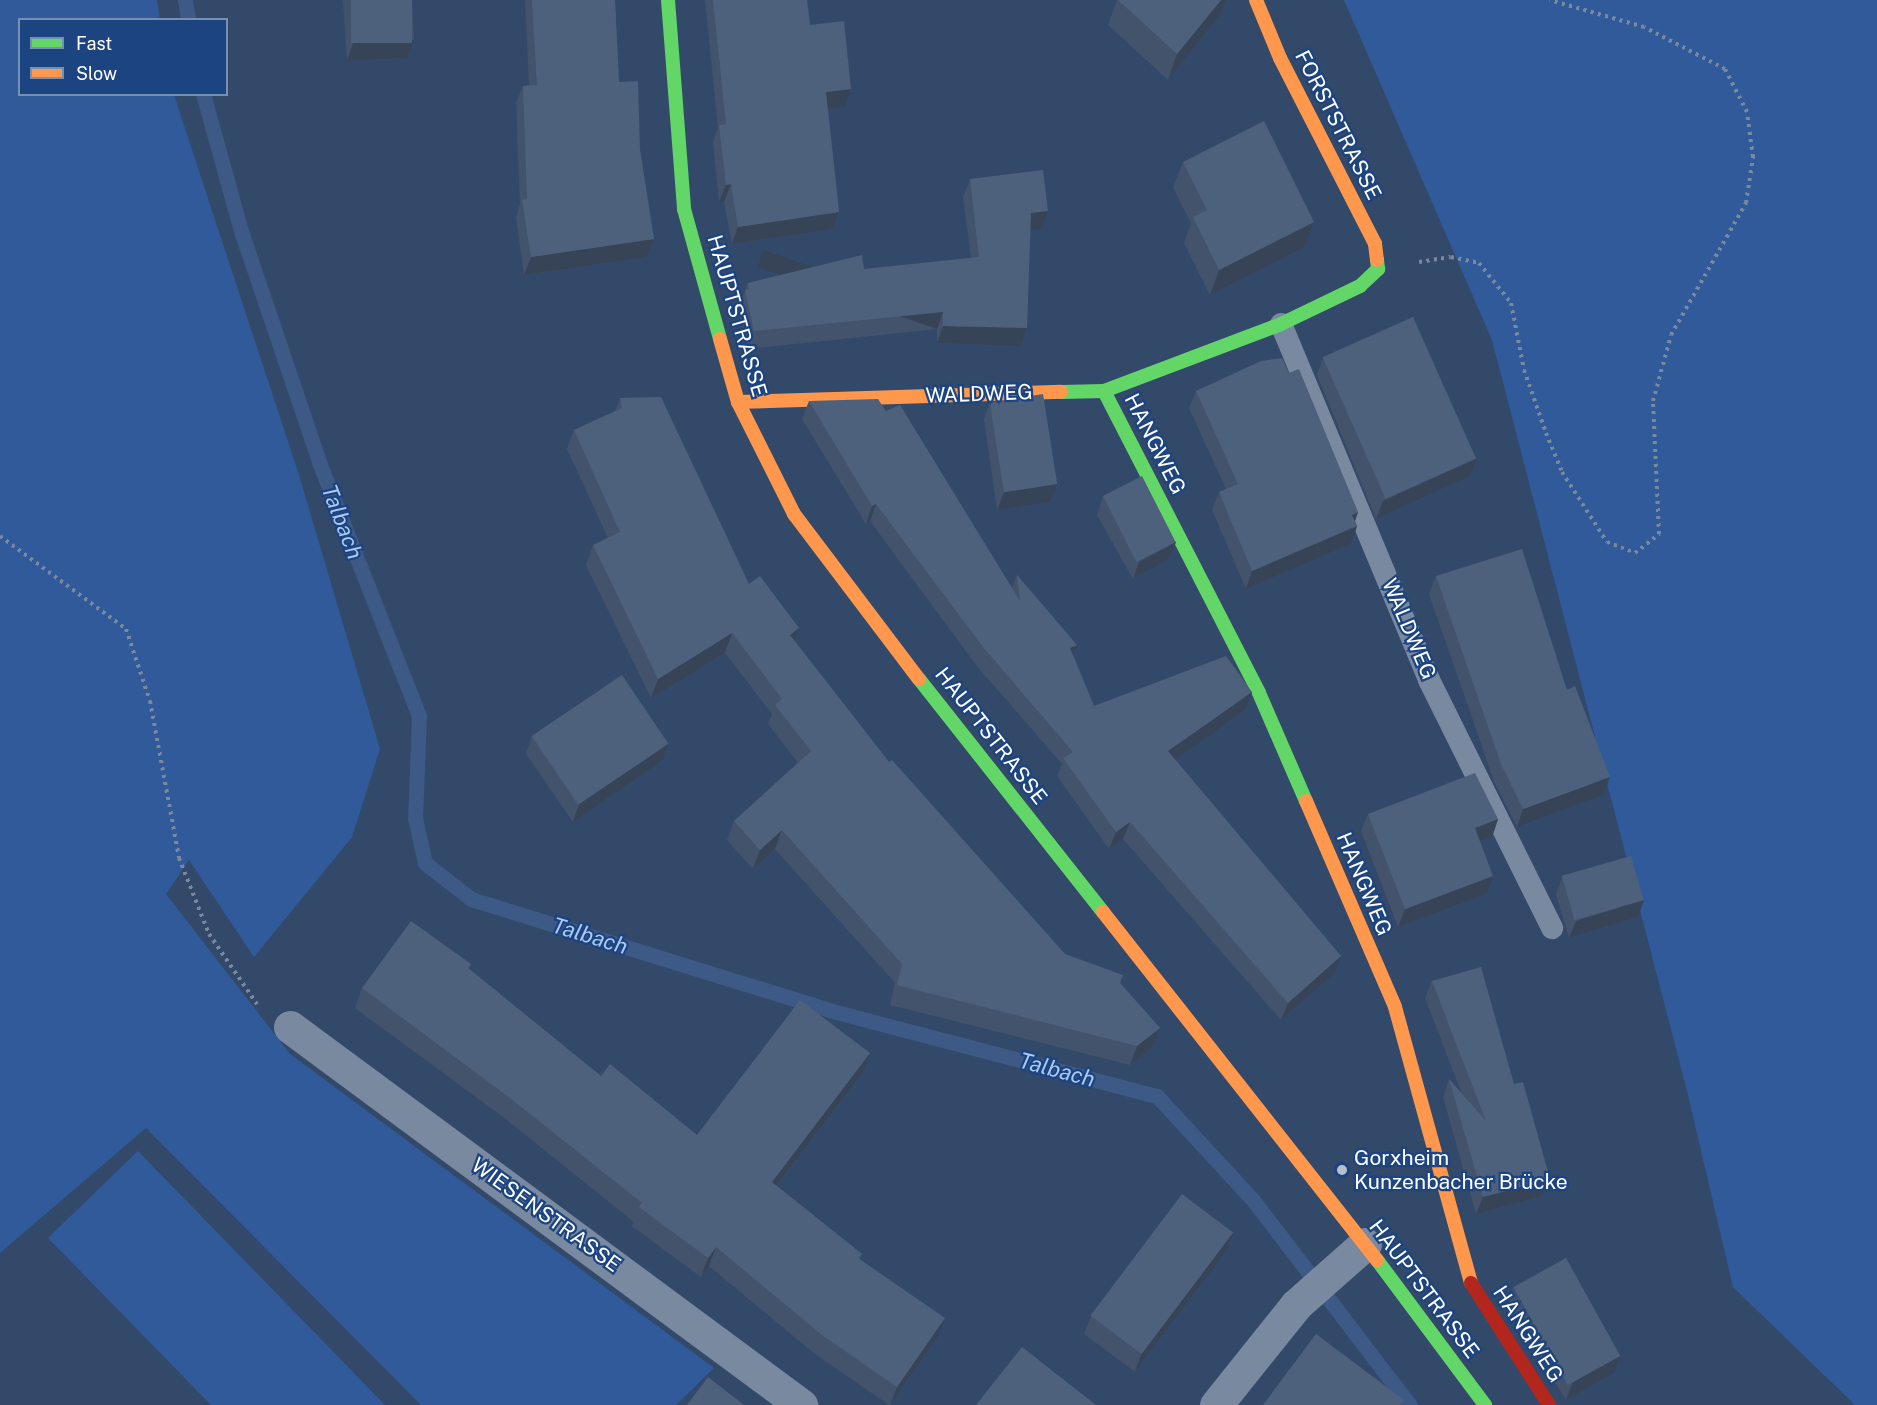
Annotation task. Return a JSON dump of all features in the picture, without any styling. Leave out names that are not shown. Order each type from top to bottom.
[{"type":"street","name":"HAUPTSTRASSE","points":[[668,0],[684,209],[738,402],[794,514],[826,561],[1365,1244],[1485,1405]]},
{"type":"street","name":"FORSTSTRASSE","points":[[1257,0],[1280,58],[1375,243],[1378,269]]},
{"type":"street","name":"WALDWEG","points":[[738,402],[1104,391],[1281,324],[1360,286],[1378,269]]},
{"type":"street","name":"HANGWEG","points":[[1104,391],[1259,693],[1395,1007],[1467,1278],[1549,1405]]},
{"type":"street","name":"WIESENSTRASSE","points":[[290,1027],[801,1405]]},
{"type":"street","points":[[1216,1405],[1296,1305],[1365,1244]]},
{"type":"lane","name":"WALDWEG","points":[[1281,324],[1429,680],[1552,928]]},
{"type":"path","points":[[1378,269],[1451,257],[1479,263],[1511,303],[1524,370],[1542,422],[1562,472],[1588,514],[1607,542],[1635,554],[1659,534],[1653,401],[1671,335],[1746,203],[1753,157],[1747,112],[1725,69],[1644,27],[1550,0]]},
{"type":"path","points":[[0,536],[126,629],[150,702],[179,858],[209,934],[258,1005],[290,1027]]},
{"type":"shaded area","points":[[0,0],[157,0],[160,18],[18,18],[18,96],[174,96],[299,475],[380,749],[352,837],[254,957],[189,860],[166,894],[290,1054],[714,1368],[676,1405],[421,1405],[146,1128],[0,1253]]},
{"type":"shaded area","points":[[1344,0],[1877,0],[1877,1405],[1855,1405],[1733,1287],[1687,1091],[1492,340]]},
{"type":"shaded area","points":[[138,1151],[385,1405],[211,1405],[48,1238]]},
{"type":"building","points":[[351,0],[412,0],[412,43],[351,43]]},
{"type":"building","points":[[532,0],[615,0],[619,82],[638,81],[640,150],[654,239],[531,257],[522,200],[527,199],[523,86],[537,85]]},
{"type":"building","points":[[713,0],[807,0],[810,25],[844,21],[851,89],[826,92],[839,212],[738,227],[731,184],[726,185],[719,125],[726,124]]},
{"type":"building","points":[[1118,0],[1221,0],[1177,54]]},
{"type":"building","points":[[1264,121],[1314,222],[1219,270],[1193,217],[1207,210],[1183,162]]},
{"type":"building","points":[[1043,170],[1048,211],[1031,213],[1027,328],[943,326],[943,312],[754,331],[745,290],[749,289],[748,283],[862,255],[864,269],[979,257],[970,179]]},
{"type":"building","points":[[1413,317],[1476,459],[1386,499],[1323,357]]},
{"type":"building","points":[[1282,358],[1289,373],[1299,369],[1358,512],[1352,515],[1357,526],[1252,571],[1219,492],[1238,484],[1196,391],[1261,361]]},
{"type":"building","points":[[1043,394],[1057,484],[1004,492],[990,402]]},
{"type":"building","points":[[661,397],[749,584],[760,576],[799,628],[790,635],[889,762],[892,760],[1065,954],[1123,975],[1120,983],[1160,1028],[1137,1046],[897,985],[902,964],[782,830],[760,850],[734,821],[811,751],[775,705],[782,699],[732,633],[658,679],[593,545],[620,532],[574,430],[622,408],[620,398]]},
{"type":"building","points":[[878,399],[886,411],[900,405],[1020,601],[1017,575],[1077,645],[1070,648],[1094,706],[1226,656],[1252,692],[1168,751],[1341,956],[1288,1003],[1130,822],[1116,832],[1063,758],[1073,752],[983,647],[876,504],[872,506],[809,401]]},
{"type":"building","points":[[1142,476],[1176,542],[1136,562],[1103,496]]},
{"type":"building","points":[[1522,549],[1567,690],[1575,686],[1610,777],[1523,809],[1501,764],[1436,576]]},
{"type":"building","points":[[622,675],[668,744],[578,805],[532,736]]},
{"type":"building","points":[[1475,773],[1498,819],[1475,828],[1493,876],[1405,909],[1368,814]]},
{"type":"building","points":[[1631,856],[1644,900],[1574,920],[1562,876]]},
{"type":"building","points":[[411,921],[471,964],[468,968],[601,1076],[610,1064],[697,1135],[800,1000],[870,1053],[772,1182],[862,1254],[858,1258],[945,1318],[897,1387],[822,1335],[716,1247],[708,1258],[639,1207],[642,1203],[510,1098],[362,988]]},
{"type":"building","points":[[1481,967],[1514,1084],[1523,1082],[1550,1179],[1483,1197],[1449,1079],[1486,1121],[1432,981]]},
{"type":"building","points":[[1182,1194],[1233,1233],[1142,1354],[1091,1315]]},
{"type":"building","points":[[1566,1258],[1620,1356],[1568,1385],[1514,1287]]},
{"type":"building","points":[[1316,1334],[1404,1400],[1400,1405],[1263,1405]]},
{"type":"building","points":[[1022,1347],[1096,1405],[976,1405]]},
{"type":"building","points":[[708,1377],[744,1405],[687,1405]]},
{"type":"waterway","name":"Talbach","points":[[185,0],[188,18]]},
{"type":"waterway","name":"Talbach","points":[[204,96],[241,231],[319,462],[419,716],[415,818],[425,863],[471,899],[836,1012],[1157,1096],[1253,1200],[1410,1405]]},
{"type":"traffic: fast","points":[[668,0],[684,209],[720,339]]},
{"type":"traffic: fast","points":[[1061,392],[1104,391],[1281,324],[1360,286],[1378,269],[1377,260]]},
{"type":"traffic: fast","points":[[1104,391],[1259,693],[1306,801]]},
{"type":"traffic: fast","points":[[919,679],[1103,912]]},
{"type":"traffic: fast","points":[[1377,1260],[1485,1405]]},
{"type":"traffic: slow","points":[[1256,0],[1280,58],[1375,244],[1377,260]]},
{"type":"traffic: slow","points":[[720,339],[738,402],[794,514],[919,679]]},
{"type":"traffic: slow","points":[[738,402],[1061,392]]},
{"type":"traffic: slow","points":[[1306,801],[1395,1007],[1471,1283]]},
{"type":"traffic: slow","points":[[1103,912],[1377,1260]]},
{"type":"traffic: jam","points":[[1471,1283],[1549,1405]]},
{"type":"place","name":"Gorxheim Kunzenbacher Brücke","points":[[1342,1170]]}]
